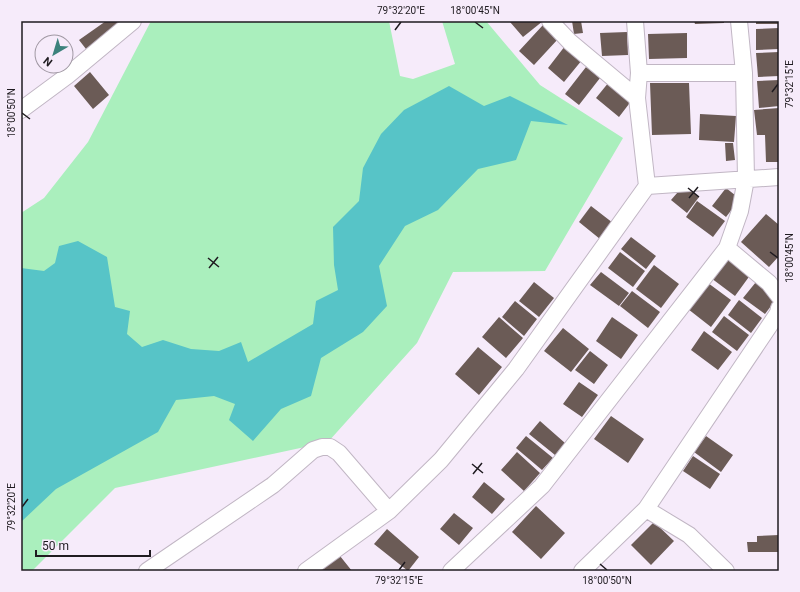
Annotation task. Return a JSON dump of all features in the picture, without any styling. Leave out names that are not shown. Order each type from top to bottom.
[{"type":"street","points":[[21,110],[73,71],[133,21]]},
{"type":"street","points":[[550,21],[570,42],[637,98]]},
{"type":"street","points":[[306,571],[390,511],[441,460],[516,369],[647,186],[637,98],[639,73],[635,21]]},
{"type":"street","points":[[451,571],[542,486],[727,248],[740,210],[746,179],[744,73],[739,21]]},
{"type":"street","points":[[639,73],[744,73]]},
{"type":"street","points":[[647,186],[779,177]]},
{"type":"street","points":[[727,248],[770,283],[779,296]]},
{"type":"street","points":[[582,571],[646,509],[778,313],[779,308]]},
{"type":"street","points":[[147,571],[273,485],[313,450],[322,447],[330,447],[339,453],[390,511]]},
{"type":"street","points":[[646,509],[689,535],[726,571]]},
{"type":"green space","points":[[151,21],[389,21],[400,76],[413,79],[455,64],[442,21],[486,21],[540,85],[623,138],[545,271],[453,272],[417,343],[328,442],[115,488],[32,571],[21,571],[21,213],[44,198],[88,142]]},
{"type":"water","points":[[449,86],[484,106],[510,96],[568,125],[531,121],[516,160],[478,169],[438,210],[405,226],[379,266],[387,306],[363,332],[321,358],[311,396],[281,409],[253,441],[229,420],[235,404],[214,396],[176,400],[158,432],[56,489],[21,522],[21,268],[44,271],[55,263],[59,246],[78,241],[107,257],[115,307],[130,311],[127,334],[142,347],[163,340],[191,349],[219,351],[241,342],[248,362],[313,324],[316,301],[338,290],[334,265],[333,227],[359,201],[363,168],[381,134],[404,110]]},
{"type":"building","points":[[106,21],[116,21],[120,26],[86,49],[79,40]]},
{"type":"building","points":[[543,21],[523,37],[510,22]]},
{"type":"building","points":[[572,21],[581,21],[583,33],[574,34]]},
{"type":"building","points":[[694,21],[724,21],[724,23],[695,24]]},
{"type":"building","points":[[756,21],[779,21],[779,24],[756,24]]},
{"type":"building","points":[[543,25],[558,39],[534,65],[519,51]]},
{"type":"building","points":[[779,28],[779,49],[756,50],[756,29]]},
{"type":"building","points":[[627,32],[628,55],[602,56],[600,33]]},
{"type":"building","points":[[687,33],[687,58],[649,59],[648,34]]},
{"type":"building","points":[[565,46],[582,60],[564,82],[548,68]]},
{"type":"building","points":[[779,52],[779,76],[758,77],[756,53]]},
{"type":"building","points":[[586,67],[600,78],[579,105],[565,94]]},
{"type":"building","points":[[90,72],[109,95],[93,109],[74,86]]},
{"type":"building","points":[[779,80],[779,106],[759,108],[757,81]]},
{"type":"building","points":[[609,82],[632,100],[619,117],[596,98]]},
{"type":"building","points":[[650,83],[689,83],[691,134],[652,135]]},
{"type":"building","points":[[779,108],[779,162],[766,162],[765,135],[757,135],[754,110]]},
{"type":"building","points":[[700,114],[736,116],[734,142],[699,140]]},
{"type":"building","points":[[725,143],[733,143],[735,160],[726,161]]},
{"type":"building","points":[[684,185],[699,197],[687,213],[671,200]]},
{"type":"building","points":[[726,188],[740,199],[726,217],[712,206]]},
{"type":"building","points":[[697,201],[725,221],[713,237],[686,217]]},
{"type":"building","points":[[591,206],[613,223],[600,239],[579,222]]},
{"type":"building","points":[[766,214],[779,225],[779,256],[769,267],[741,242]]},
{"type":"building","points":[[631,237],[656,256],[646,269],[621,249]]},
{"type":"building","points":[[620,252],[645,271],[633,287],[608,268]]},
{"type":"building","points":[[728,256],[751,274],[735,296],[711,278]]},
{"type":"building","points":[[654,265],[679,284],[661,308],[636,289]]},
{"type":"building","points":[[601,272],[629,293],[619,306],[590,285]]},
{"type":"building","points":[[534,282],[554,298],[539,317],[519,301]]},
{"type":"building","points":[[756,282],[777,298],[765,314],[743,298]]},
{"type":"building","points":[[708,283],[731,300],[711,327],[688,309]]},
{"type":"building","points":[[632,291],[660,312],[648,328],[620,306]]},
{"type":"building","points":[[739,300],[762,318],[751,333],[728,315]]},
{"type":"building","points":[[515,301],[537,319],[524,336],[502,317]]},
{"type":"building","points":[[724,316],[749,335],[737,351],[712,332]]},
{"type":"building","points":[[499,317],[523,338],[506,358],[482,337]]},
{"type":"building","points":[[612,317],[638,335],[621,359],[596,341]]},
{"type":"building","points":[[563,328],[589,349],[571,372],[544,351]]},
{"type":"building","points":[[704,331],[732,352],[718,370],[691,350]]},
{"type":"building","points":[[478,347],[502,367],[479,395],[455,374]]},
{"type":"building","points":[[590,351],[608,365],[594,384],[575,370]]},
{"type":"building","points":[[579,382],[598,395],[582,417],[563,404]]},
{"type":"building","points":[[611,416],[644,439],[628,463],[594,439]]},
{"type":"building","points":[[540,421],[565,443],[555,455],[529,434]]},
{"type":"building","points":[[526,436],[553,458],[542,470],[516,448]]},
{"type":"building","points":[[706,436],[733,455],[721,472],[694,452]]},
{"type":"building","points":[[517,452],[540,473],[524,491],[501,470]]},
{"type":"building","points":[[693,456],[720,474],[710,489],[683,471]]},
{"type":"building","points":[[484,482],[505,499],[492,514],[472,497]]},
{"type":"building","points":[[536,506],[565,533],[541,559],[512,532]]},
{"type":"building","points":[[454,513],[473,528],[459,545],[440,529]]},
{"type":"building","points":[[654,522],[674,541],[651,565],[631,545]]},
{"type":"building","points":[[387,529],[419,557],[408,571],[374,544]]},
{"type":"building","points":[[779,535],[779,552],[748,552],[747,542],[757,542],[757,536]]},
{"type":"building","points":[[340,556],[352,571],[320,571]]}]
